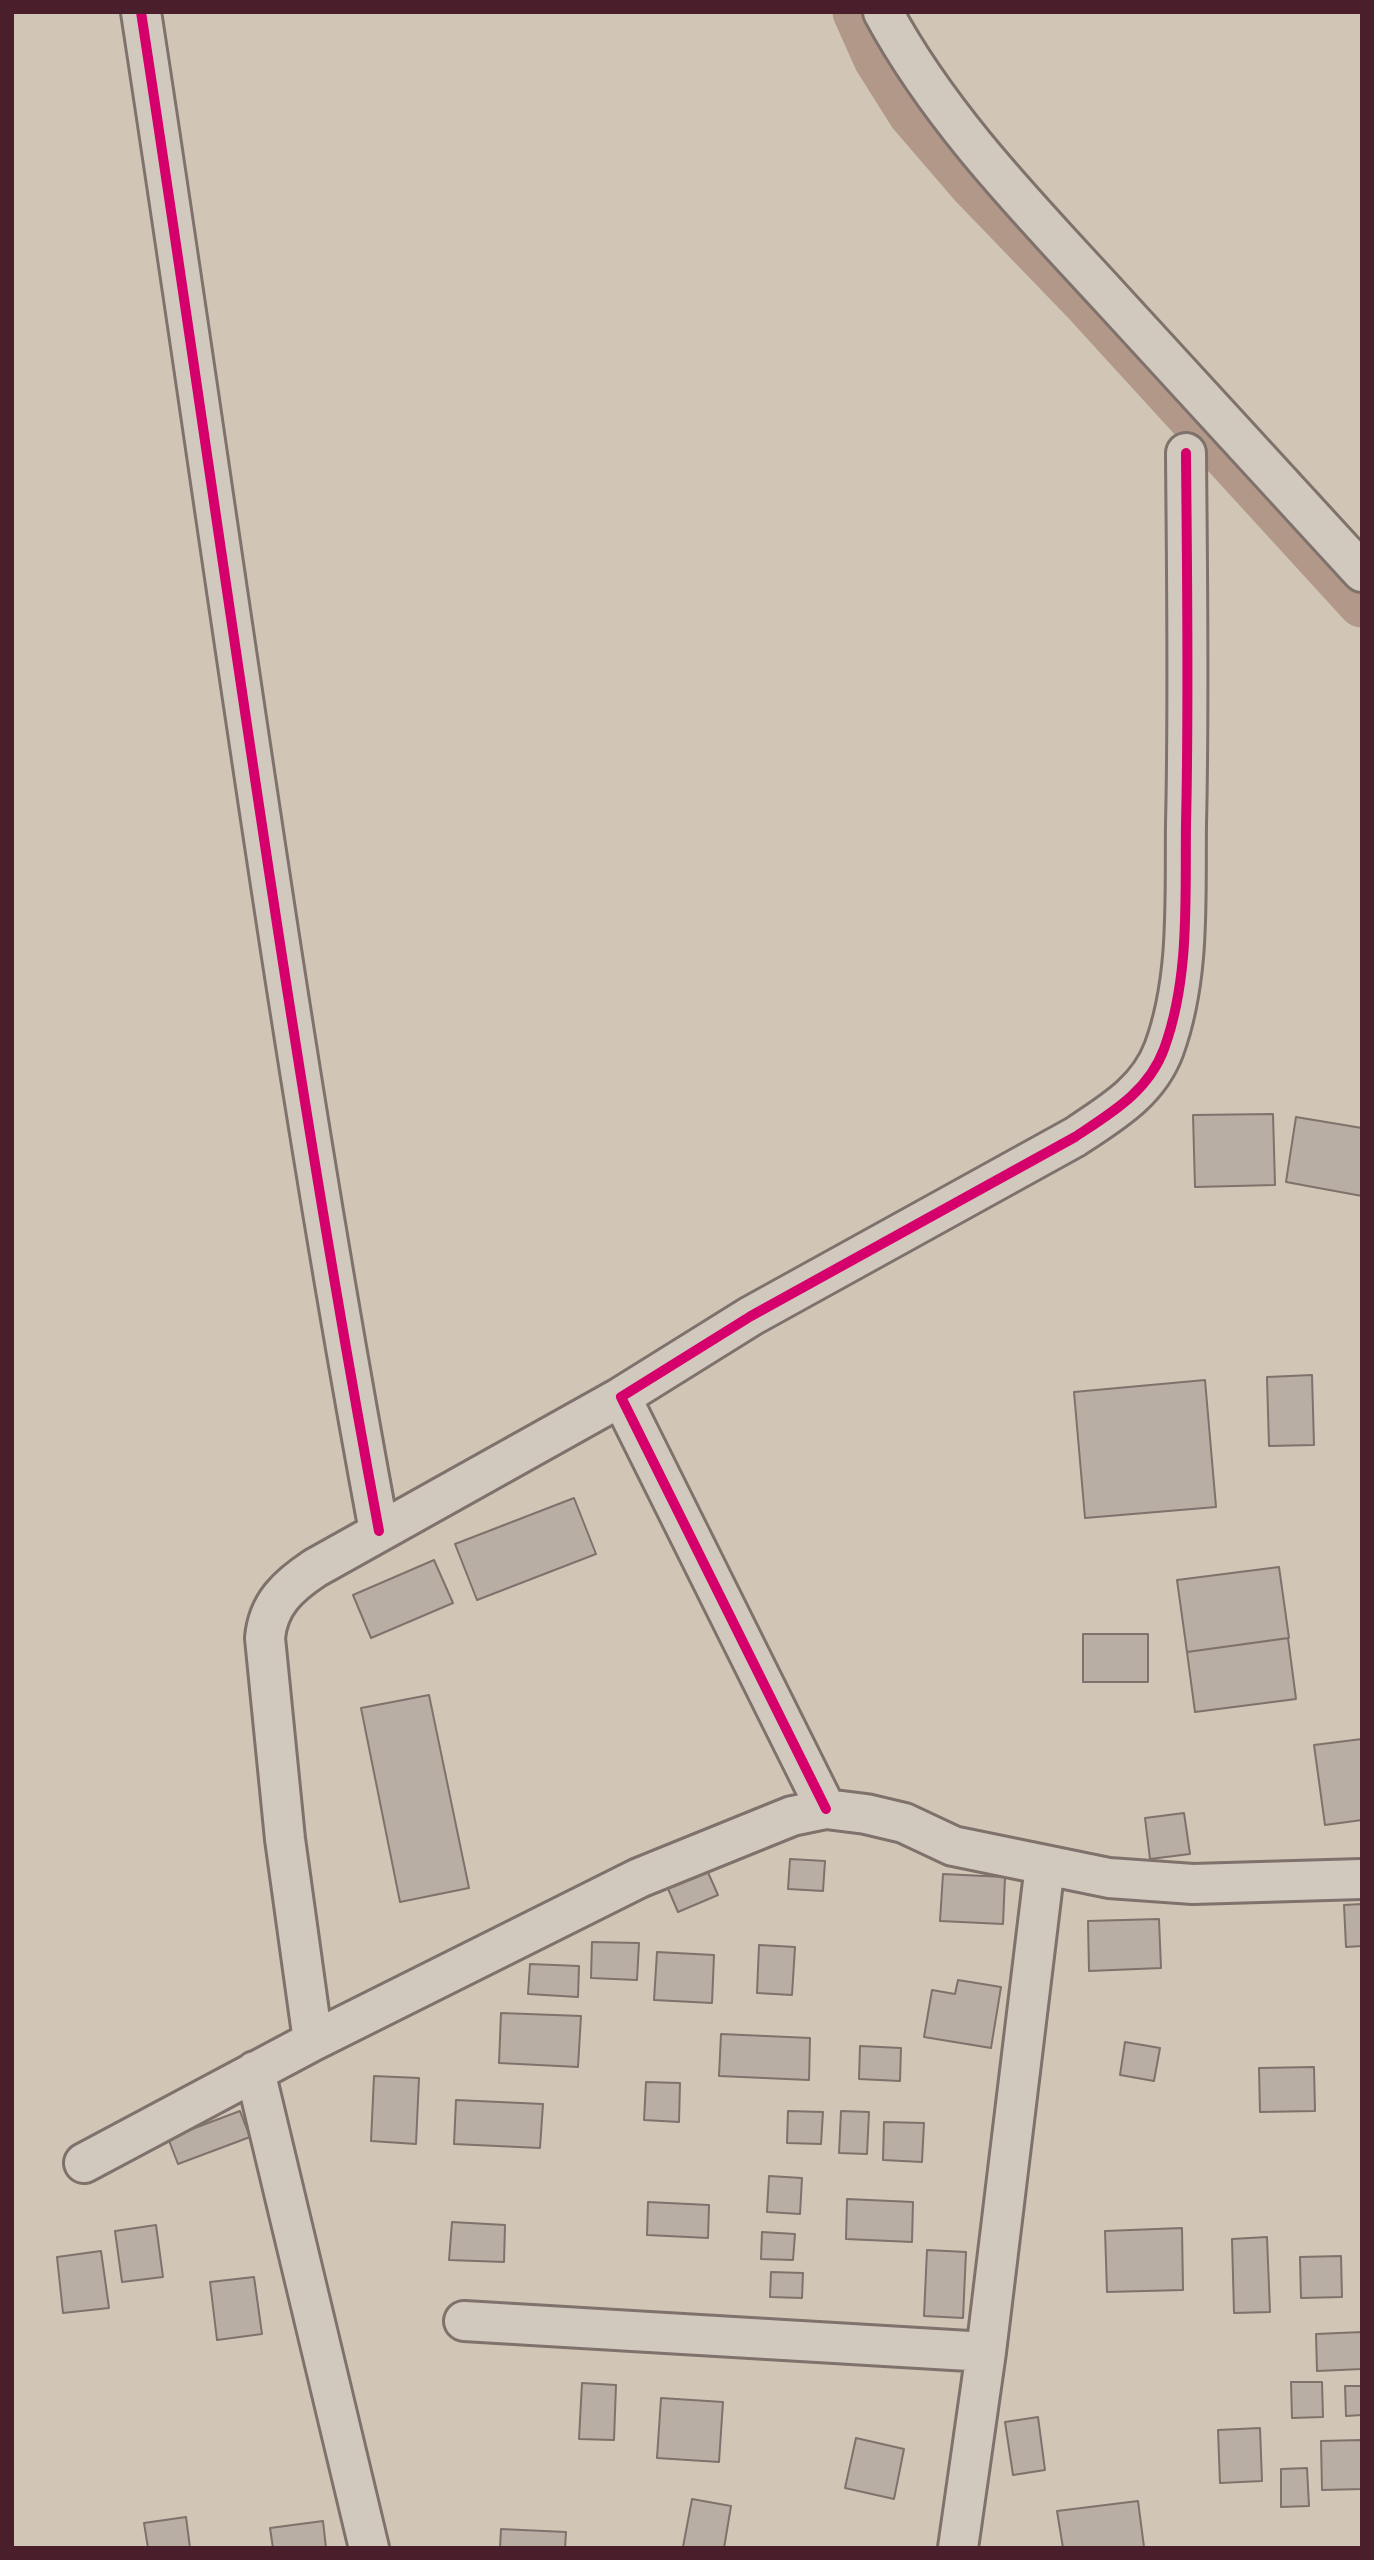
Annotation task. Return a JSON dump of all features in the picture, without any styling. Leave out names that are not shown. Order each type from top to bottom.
[{"type":"street","points":[[141,12],[272,897],[343,1336],[379,1531]]},
{"type":"street","points":[[883,12],[910,60],[981,153],[1362,572]]},
{"type":"street","points":[[313,2041],[285,1839],[265,1638],[266,1624],[272,1608],[294,1582],[379,1531],[621,1396],[751,1316],[1076,1136],[1122,1107],[1148,1080],[1164,1050],[1177,1002],[1185,946],[1188,725],[1186,453]]},
{"type":"street","points":[[621,1396],[826,1809]]},
{"type":"street","points":[[84,2163],[313,2041],[639,1878],[792,1816],[826,1809],[904,1823],[953,1846],[1109,1878],[1193,1884],[1362,1879]]},
{"type":"street","points":[[958,2548],[986,2352],[1045,1865]]},
{"type":"street","points":[[255,2071],[369,2548]]},
{"type":"street","points":[[464,2320],[986,2352]]},
{"type":"building","points":[[1273,1114],[1275,1185],[1195,1187],[1193,1115]]},
{"type":"building","points":[[1296,1117],[1362,1128],[1362,1196],[1286,1182]]},
{"type":"building","points":[[1312,1375],[1314,1445],[1269,1446],[1267,1377]]},
{"type":"building","points":[[1205,1380],[1216,1507],[1085,1518],[1074,1392]]},
{"type":"building","points":[[574,1498],[596,1554],[477,1600],[455,1544]]},
{"type":"building","points":[[434,1560],[453,1603],[371,1638],[353,1595]]},
{"type":"building","points":[[1279,1567],[1289,1638],[1187,1652],[1177,1580]]},
{"type":"building","points":[[1083,1634],[1148,1634],[1148,1682],[1083,1682]]},
{"type":"building","points":[[1288,1638],[1296,1699],[1195,1712],[1187,1652]]},
{"type":"building","points":[[429,1695],[469,1888],[400,1902],[361,1708]]},
{"type":"building","points":[[1362,1739],[1362,1820],[1325,1825],[1314,1745]]},
{"type":"building","points":[[1184,1813],[1190,1854],[1150,1859],[1145,1818]]},
{"type":"building","points":[[790,1859],[825,1861],[823,1891],[788,1889]]},
{"type":"building","points":[[706,1868],[718,1895],[678,1912],[666,1884]]},
{"type":"building","points":[[943,1874],[1005,1877],[1003,1924],[940,1921]]},
{"type":"building","points":[[1362,1904],[1362,1946],[1346,1947],[1344,1905]]},
{"type":"building","points":[[1159,1919],[1161,1968],[1089,1971],[1088,1921]]},
{"type":"building","points":[[592,1942],[639,1943],[637,1980],[591,1978]]},
{"type":"building","points":[[759,1945],[795,1947],[792,1995],[757,1993]]},
{"type":"building","points":[[657,1952],[714,1955],[712,2003],[654,2000]]},
{"type":"building","points":[[530,1964],[579,1966],[578,1997],[528,1994]]},
{"type":"building","points":[[958,1980],[1001,1987],[991,2048],[924,2037],[932,1990],[955,1994]]},
{"type":"building","points":[[501,2013],[581,2016],[578,2067],[499,2063]]},
{"type":"building","points":[[721,2034],[810,2038],[809,2080],[719,2076]]},
{"type":"building","points":[[1125,2042],[1160,2048],[1154,2081],[1120,2075]]},
{"type":"building","points":[[860,2046],[901,2048],[900,2081],[859,2079]]},
{"type":"building","points":[[1314,2067],[1315,2111],[1260,2112],[1259,2068]]},
{"type":"building","points":[[374,2076],[419,2078],[416,2144],[371,2141]]},
{"type":"building","points":[[646,2082],[680,2083],[679,2122],[644,2120]]},
{"type":"building","points":[[456,2100],[543,2104],[540,2148],[454,2144]]},
{"type":"building","points":[[240,2111],[250,2137],[178,2164],[168,2138]]},
{"type":"building","points":[[788,2111],[823,2112],[821,2144],[787,2143]]},
{"type":"building","points":[[841,2111],[869,2112],[867,2154],[839,2153]]},
{"type":"building","points":[[884,2122],[924,2123],[922,2162],[883,2160]]},
{"type":"building","points":[[769,2176],[802,2178],[800,2214],[767,2212]]},
{"type":"building","points":[[847,2199],[913,2202],[912,2242],[846,2239]]},
{"type":"building","points":[[648,2202],[709,2205],[708,2238],[647,2235]]},
{"type":"building","points":[[452,2222],[505,2225],[504,2262],[449,2260]]},
{"type":"building","points":[[156,2225],[163,2277],[122,2282],[115,2231]]},
{"type":"building","points":[[1182,2228],[1183,2290],[1107,2292],[1105,2231]]},
{"type":"building","points":[[762,2232],[795,2234],[793,2260],[761,2259]]},
{"type":"building","points":[[1267,2237],[1270,2312],[1234,2313],[1232,2239]]},
{"type":"building","points":[[927,2250],[966,2252],[963,2318],[924,2316]]},
{"type":"building","points":[[101,2251],[109,2308],[63,2313],[57,2257]]},
{"type":"building","points":[[1341,2256],[1342,2297],[1301,2298],[1300,2257]]},
{"type":"building","points":[[771,2272],[803,2273],[802,2298],[770,2297]]},
{"type":"building","points":[[254,2277],[262,2334],[217,2340],[210,2282]]},
{"type":"building","points":[[1362,2332],[1362,2369],[1317,2371],[1316,2334]]},
{"type":"building","points":[[1291,2382],[1322,2382],[1323,2417],[1292,2418]]},
{"type":"building","points":[[582,2383],[616,2385],[614,2440],[579,2439]]},
{"type":"building","points":[[1345,2386],[1362,2386],[1362,2415],[1346,2416]]},
{"type":"building","points":[[661,2398],[723,2402],[719,2462],[657,2458]]},
{"type":"building","points":[[1038,2417],[1045,2470],[1013,2475],[1005,2422]]},
{"type":"building","points":[[1260,2428],[1262,2481],[1220,2483],[1218,2430]]},
{"type":"building","points":[[856,2438],[904,2449],[894,2499],[845,2488]]},
{"type":"building","points":[[1362,2440],[1362,2489],[1322,2490],[1321,2441]]},
{"type":"building","points":[[1307,2468],[1309,2506],[1281,2507],[1281,2469]]},
{"type":"building","points":[[692,2499],[731,2506],[724,2548],[683,2547]]},
{"type":"building","points":[[1138,2501],[1144,2547],[1063,2548],[1057,2511]]},
{"type":"building","points":[[186,2517],[190,2548],[148,2548],[144,2523]]},
{"type":"building","points":[[323,2521],[326,2548],[273,2548],[270,2528]]},
{"type":"building","points":[[501,2529],[566,2532],[565,2548],[500,2548]]},
{"type":"waterway","points":[[857,12],[878,59],[912,113],[974,185],[1085,300],[1362,603]]},
{"type":"cycle path","points":[[141,12],[283,963],[379,1531]]},
{"type":"cycle path","points":[[826,1809],[621,1397],[751,1316],[1075,1137],[1127,1100],[1157,1064],[1172,1022],[1184,938],[1188,685],[1186,453]]}]
